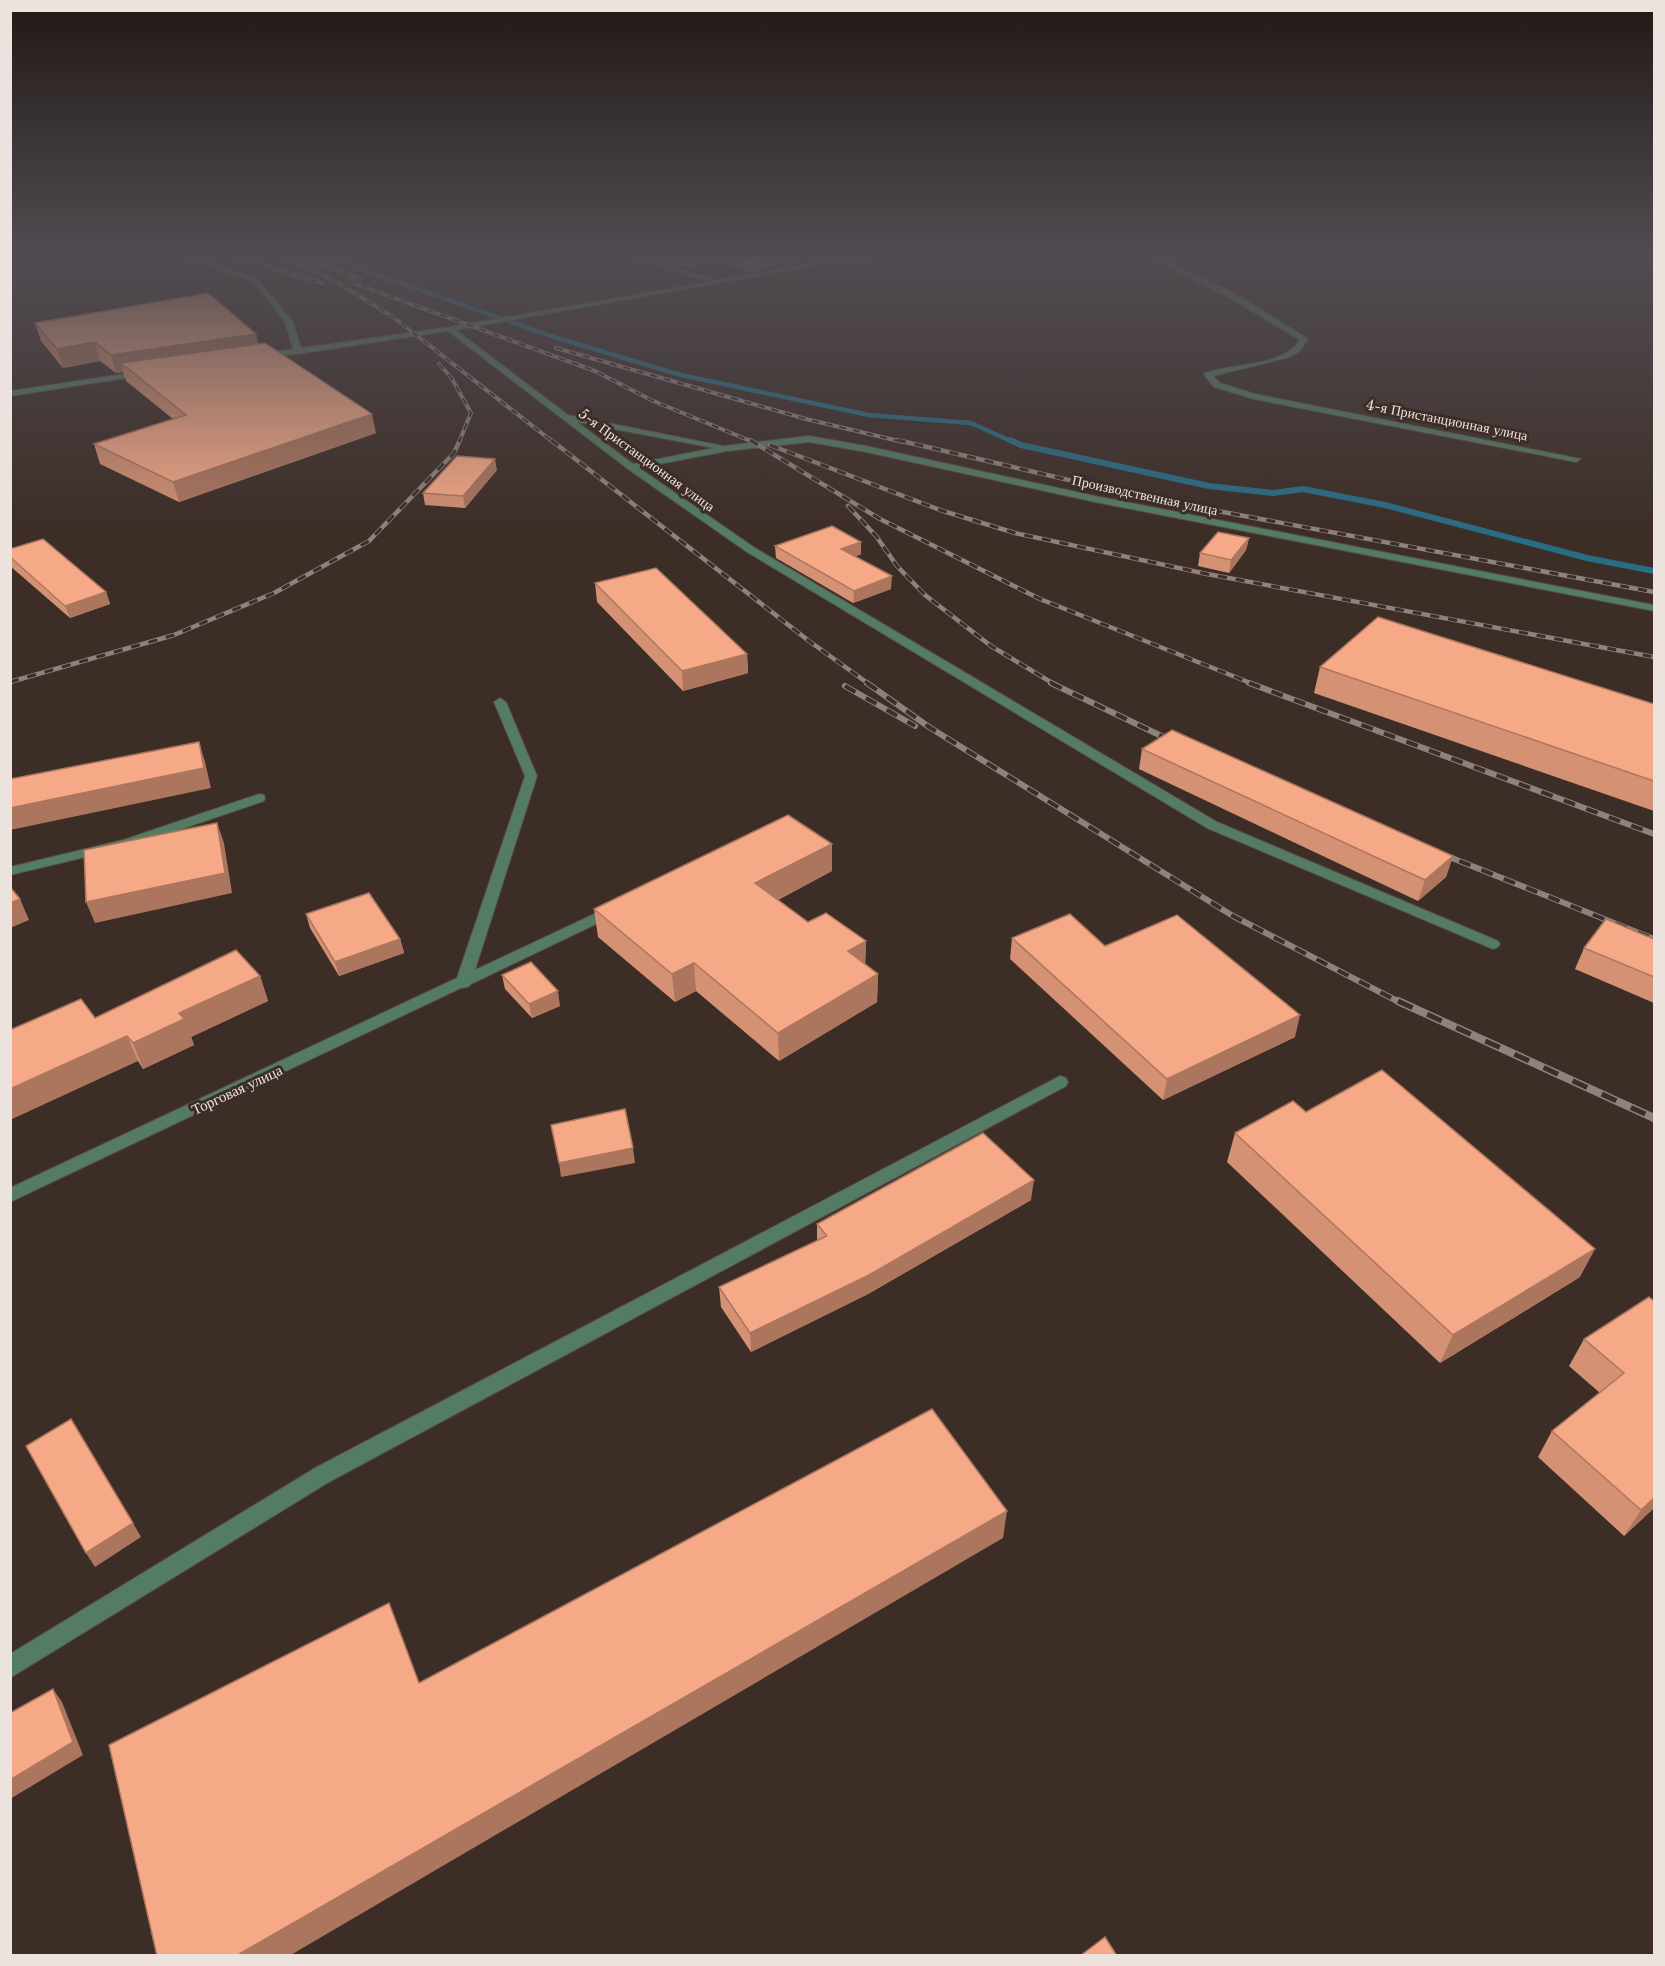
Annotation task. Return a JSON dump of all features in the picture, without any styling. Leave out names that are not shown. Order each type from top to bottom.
[{"type":"street","points":[[297,348],[298,352]]},
{"type":"street","points":[[252,357],[326,348]]},
{"type":"street","name":"5-я Пристанционная улица","points":[[474,348],[631,468],[775,565],[1212,825],[1493,944]]},
{"type":"street","name":"4-я Пристанционная улица","points":[[1300,348],[1281,359],[1208,375],[1217,385],[1266,398],[1575,459]]},
{"type":"street","points":[[10,394],[148,372]]},
{"type":"street","points":[[563,417],[727,448]]},
{"type":"street","name":"Производственная улица","points":[[631,468],[727,448],[809,440],[866,449],[1106,501],[1654,609]]},
{"type":"street","points":[[463,984],[531,776],[500,702]]},
{"type":"street","points":[[10,871],[127,843],[259,798]]},
{"type":"street","name":"Торговая улица","points":[[10,1196],[463,984],[623,906]]},
{"type":"street","points":[[10,1667],[322,1475],[1060,1082]]},
{"type":"building","points":[[102,348],[161,348],[111,355]]},
{"type":"building","points":[[231,348],[272,348],[372,414],[173,482],[94,444],[186,415],[121,363]]},
{"type":"building","points":[[457,456],[495,459],[463,496],[423,493]]},
{"type":"building","points":[[832,526],[861,542],[841,549],[892,576],[854,591],[775,546]]},
{"type":"building","points":[[1218,532],[1249,538],[1231,560],[1200,553]]},
{"type":"building","points":[[43,539],[106,592],[65,606],[10,557],[10,549]]},
{"type":"building","points":[[656,568],[747,654],[682,671],[595,583]]},
{"type":"building","points":[[1378,617],[1654,704],[1654,781],[1320,667]]},
{"type":"building","points":[[1172,730],[1453,856],[1425,880],[1142,749]]},
{"type":"building","points":[[199,742],[204,768],[10,808],[10,779]]},
{"type":"building","points":[[788,815],[832,844],[755,883],[808,922],[826,913],[866,941],[848,951],[878,974],[778,1033],[694,963],[672,974],[594,909]]},
{"type":"building","points":[[217,823],[225,873],[86,902],[84,850]]},
{"type":"building","points":[[10,887],[20,899],[10,903]]},
{"type":"building","points":[[369,893],[400,939],[335,962],[306,914]]},
{"type":"building","points":[[1070,914],[1105,946],[1177,915],[1300,1015],[1167,1079],[1012,938]]},
{"type":"building","points":[[1606,919],[1654,939],[1654,977],[1584,948]]},
{"type":"building","points":[[236,950],[260,976],[179,1013],[184,1019],[133,1043],[127,1036],[10,1089],[10,1030],[81,999],[95,1018]]},
{"type":"building","points":[[531,962],[558,991],[529,1004],[502,975]]},
{"type":"building","points":[[1382,1070],[1595,1249],[1453,1335],[1235,1133],[1293,1101],[1306,1112]]},
{"type":"building","points":[[625,1109],[633,1148],[559,1163],[551,1125]]},
{"type":"building","points":[[983,1133],[1034,1180],[869,1275],[750,1333],[719,1287],[827,1236],[817,1224]]},
{"type":"building","points":[[1649,1297],[1654,1301],[1654,1498],[1641,1510],[1552,1431],[1624,1373],[1584,1339]]},
{"type":"building","points":[[932,1409],[1007,1511],[236,1956],[157,1956],[109,1745],[389,1603],[419,1683]]},
{"type":"building","points":[[71,1419],[133,1523],[86,1553],[26,1446]]},
{"type":"building","points":[[53,1689],[73,1742],[10,1780],[10,1713]]},
{"type":"building","points":[[1105,1937],[1117,1956],[1080,1956]]},
{"type":"waterway","points":[[590,348],[681,375],[869,415],[971,423],[1013,442]]},
{"type":"waterway","points":[[1010,440],[1021,445],[1209,486],[1273,493],[1303,489],[1385,505],[1587,558],[1654,571]]},
{"type":"railway","points":[[432,348],[553,442]]},
{"type":"railway","points":[[531,348],[595,371],[651,400],[753,442]]},
{"type":"railway","points":[[556,348],[806,419],[903,442]]},
{"type":"railway","points":[[439,364],[451,377],[471,413],[459,442]]},
{"type":"railway","points":[[10,682],[174,635],[274,593],[369,541],[454,453],[460,440]]},
{"type":"railway","points":[[551,440],[809,641],[869,684]]},
{"type":"railway","points":[[750,440],[880,519],[1040,599],[1253,684]]},
{"type":"railway","points":[[897,440],[1142,497],[1654,592]]},
{"type":"railway","points":[[770,445],[940,510],[1015,533],[1207,574],[1654,657]]},
{"type":"railway","points":[[848,506],[876,536],[897,566],[925,595],[991,646],[1054,684]]},
{"type":"railway","points":[[867,683],[929,727],[1233,916],[1401,1003]]},
{"type":"railway","points":[[1051,683],[1176,743]]},
{"type":"railway","points":[[1249,683],[1654,834]]},
{"type":"railway","points":[[845,686],[915,726]]},
{"type":"railway","points":[[1437,852],[1654,939]]},
{"type":"railway","points":[[1398,1001],[1654,1118]]}]
